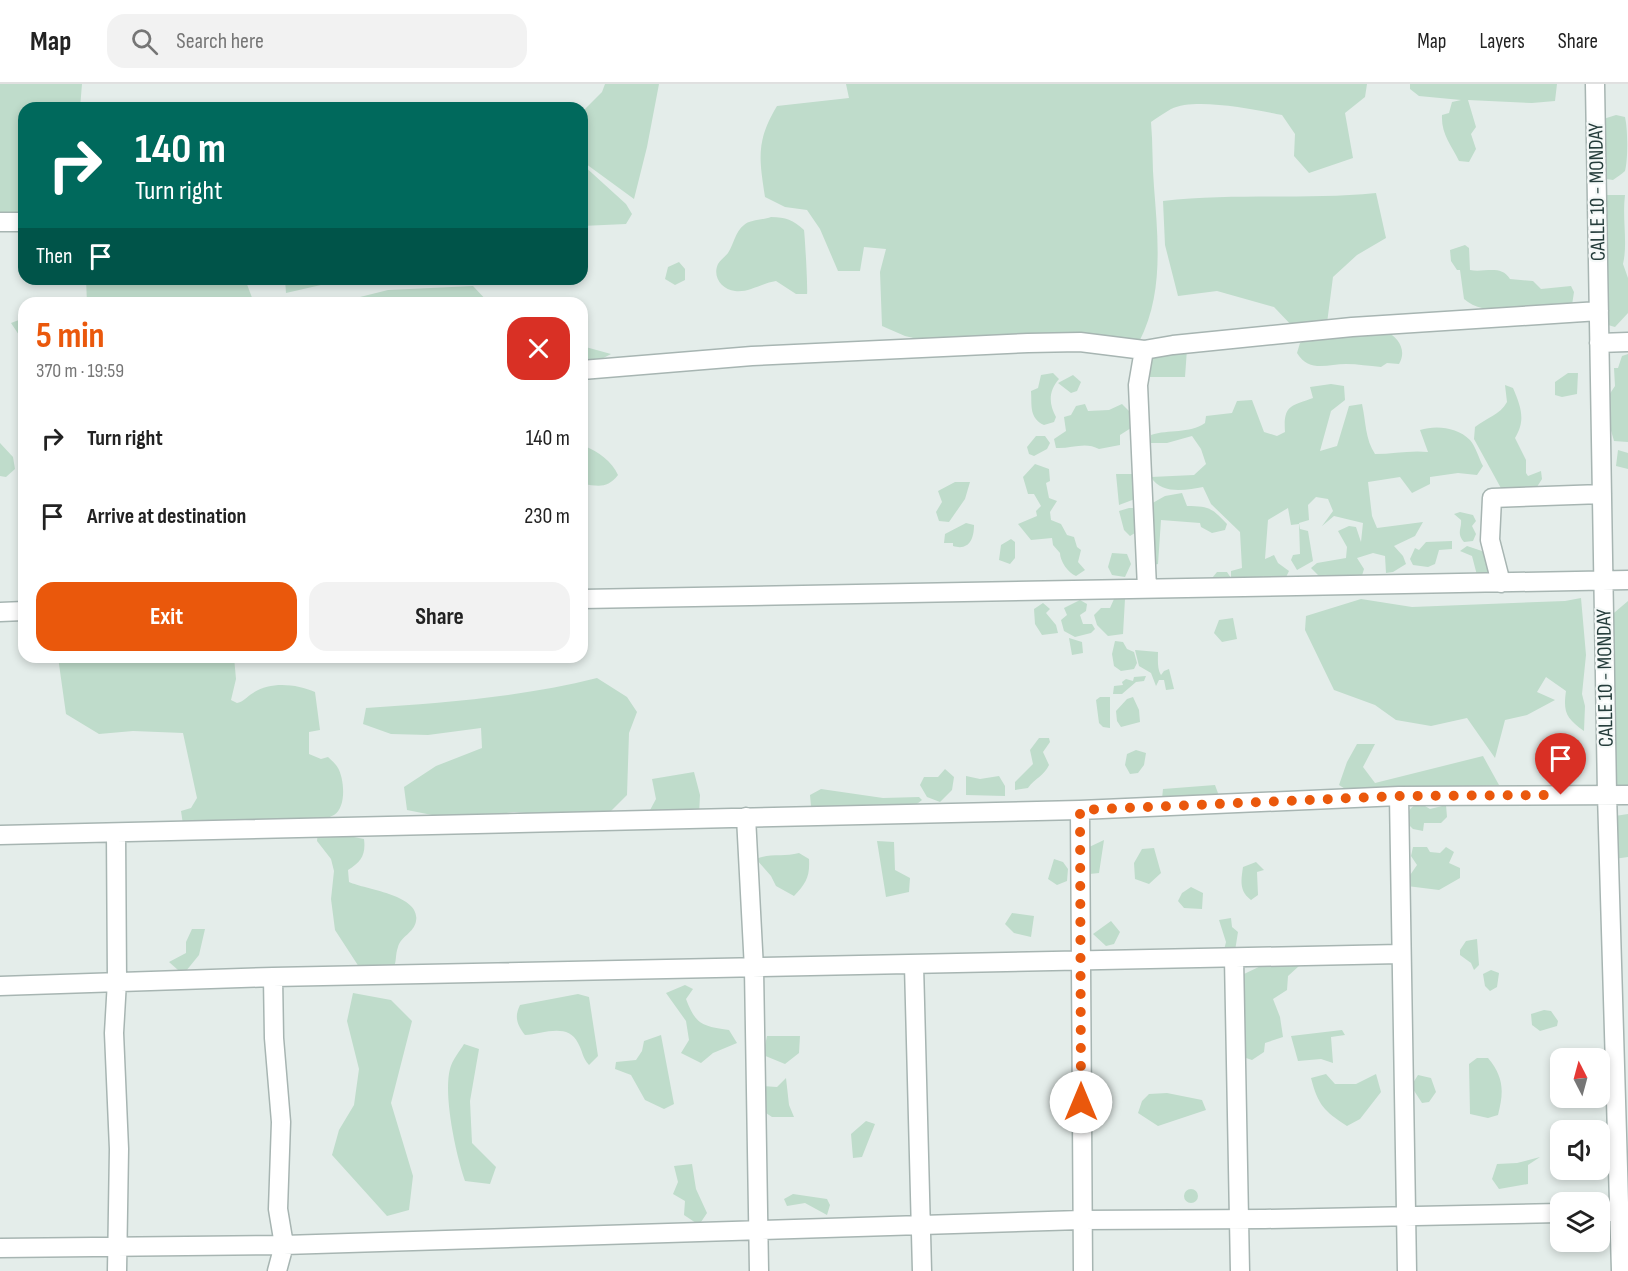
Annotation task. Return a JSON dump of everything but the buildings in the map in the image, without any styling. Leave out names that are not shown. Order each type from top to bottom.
[{"type":"street","name":"CALLE 10 - MONDAY","points":[[1595,84],[1607,794],[1621,1000],[1621,1271]]},
{"type":"street","points":[[0,222],[18,222]]},
{"type":"street","points":[[588,370],[752,356],[1029,342],[1080,342],[1144,350],[1352,327],[1599,311]]},
{"type":"street","points":[[1599,343],[1628,342]]},
{"type":"street","points":[[1144,350],[1138,385],[1147,588]]},
{"type":"street","points":[[1501,583],[1490,540],[1492,498],[1602,494]]},
{"type":"street","points":[[588,599],[1628,580]]},
{"type":"street","points":[[0,612],[18,611]]},
{"type":"street","points":[[0,835],[1080,810],[1399,796],[1628,795]]},
{"type":"street","points":[[1399,796],[1407,1271]]},
{"type":"street","points":[[1080,810],[1083,1271]]},
{"type":"street","points":[[746,817],[754,969],[759,1271]]},
{"type":"street","points":[[116,833],[117,981],[114,1033],[119,1149],[117,1271]]},
{"type":"street","points":[[0,986],[273,977],[754,969],[1400,954]]},
{"type":"street","points":[[1234,958],[1240,1271]]},
{"type":"street","points":[[914,965],[922,1271]]},
{"type":"street","points":[[273,977],[274,1038],[281,1122],[278,1209],[284,1245],[278,1271]]},
{"type":"street","points":[[0,1248],[284,1245],[920,1224],[1550,1212]]},
{"type":"street","points":[[1610,1212],[1620,1212]]},
{"type":"green space","points":[[0,84],[82,84],[80,102],[18,102],[18,231],[0,228]]},
{"type":"green space","points":[[605,84],[659,84],[634,199],[588,165],[588,106],[602,92]]},
{"type":"green space","points":[[846,84],[1367,84],[1365,97],[1345,113],[1353,158],[1309,173],[1294,156],[1295,134],[1282,115],[1226,106],[1195,104],[1171,109],[1151,122],[1158,246],[1156,286],[1147,324],[1139,342],[926,341],[905,336],[882,326],[880,272],[886,249],[864,247],[860,271],[838,271],[820,229],[807,210],[785,207],[765,197],[761,160],[762,140],[777,106],[849,98]]},
{"type":"green space","points":[[1410,84],[1557,84],[1555,101],[1532,103],[1468,100],[1476,127],[1471,134],[1476,149],[1469,162],[1459,161],[1447,139],[1442,122],[1442,115],[1449,113],[1452,102],[1461,100],[1419,96],[1410,89]]},
{"type":"green space","points":[[1616,115],[1625,117],[1627,153],[1625,171],[1613,180],[1600,178],[1597,121]]},
{"type":"green space","points":[[588,169],[626,204],[632,214],[626,224],[588,226]]},
{"type":"green space","points":[[1376,193],[1386,238],[1357,255],[1333,277],[1327,323],[1295,329],[1274,307],[1217,291],[1178,296],[1165,245],[1163,201],[1217,197]]},
{"type":"green space","points":[[1603,195],[1625,195],[1623,264],[1628,278],[1628,313],[1615,327],[1608,325]]},
{"type":"green space","points":[[771,217],[789,220],[804,230],[807,294],[796,294],[776,281],[745,291],[735,291],[726,288],[717,278],[718,264],[728,253],[741,228],[746,223]]},
{"type":"green space","points":[[1465,245],[1469,248],[1470,270],[1497,270],[1506,274],[1510,279],[1533,281],[1541,289],[1571,286],[1574,292],[1572,305],[1500,311],[1474,305],[1464,299],[1460,270],[1457,270],[1451,261],[1450,250]]},
{"type":"green space","points":[[679,262],[685,269],[685,280],[675,285],[665,279],[668,267]]},
{"type":"green space","points":[[86,285],[247,285],[252,297],[87,297]]},
{"type":"green space","points":[[285,285],[321,285],[286,293]]},
{"type":"green space","points":[[473,286],[483,297],[360,297],[388,290]]},
{"type":"green space","points":[[18,320],[18,334],[11,323]]},
{"type":"green space","points":[[1366,331],[1376,335],[1385,331],[1398,341],[1402,349],[1399,364],[1387,363],[1381,367],[1346,364],[1319,366],[1307,363],[1297,353],[1300,343],[1309,338]]},
{"type":"green space","points":[[588,348],[611,354],[588,365]]},
{"type":"green space","points":[[1187,349],[1185,377],[1147,377],[1149,354]]},
{"type":"green space","points":[[1628,354],[1628,442],[1614,441],[1606,413],[1609,395],[1615,386],[1614,368],[1618,368],[1622,356]]},
{"type":"green space","points":[[1053,373],[1059,379],[1051,398],[1056,417],[1054,422],[1044,425],[1034,415],[1031,391],[1038,388],[1041,375]]},
{"type":"green space","points":[[1568,373],[1578,373],[1577,394],[1562,397],[1555,395],[1555,382]]},
{"type":"green space","points":[[1073,375],[1081,382],[1077,391],[1071,393],[1058,383]]},
{"type":"green space","points":[[1331,384],[1344,386],[1345,400],[1331,411],[1320,451],[1337,446],[1349,406],[1362,404],[1368,436],[1375,454],[1428,452],[1420,430],[1446,428],[1459,432],[1470,440],[1483,466],[1477,475],[1458,473],[1430,477],[1430,484],[1412,493],[1400,477],[1368,482],[1372,516],[1377,528],[1423,522],[1415,536],[1394,546],[1403,556],[1406,564],[1393,572],[1386,573],[1385,556],[1373,553],[1357,558],[1364,569],[1360,582],[1325,582],[1311,568],[1317,563],[1346,558],[1347,547],[1338,531],[1349,526],[1356,527],[1361,542],[1363,523],[1334,516],[1322,526],[1333,511],[1328,499],[1316,497],[1308,505],[1309,520],[1299,523],[1300,529],[1308,531],[1313,561],[1297,570],[1291,560],[1293,555],[1300,554],[1299,524],[1291,525],[1288,508],[1268,520],[1265,559],[1274,555],[1278,563],[1289,571],[1284,581],[1270,585],[1263,576],[1261,589],[1208,583],[1217,572],[1227,572],[1231,578],[1231,571],[1242,568],[1240,532],[1211,504],[1203,487],[1168,489],[1155,483],[1151,477],[1194,475],[1206,464],[1201,449],[1192,436],[1167,443],[1151,443],[1151,435],[1199,426],[1205,423],[1206,416],[1232,413],[1237,401],[1252,400],[1264,432],[1277,436],[1285,432],[1287,411],[1294,405],[1313,398],[1310,387]]},
{"type":"green space","points":[[1505,385],[1513,388],[1520,407],[1521,419],[1515,438],[1526,460],[1526,473],[1528,476],[1541,471],[1542,479],[1535,490],[1502,490],[1474,439],[1475,427],[1497,413],[1507,402]]},
{"type":"green space","points":[[1085,404],[1088,411],[1109,410],[1122,404],[1131,413],[1131,428],[1120,435],[1120,445],[1099,449],[1083,445],[1056,448],[1054,439],[1066,431],[1064,417],[1071,415],[1076,406]]},
{"type":"green space","points":[[1036,436],[1045,436],[1050,443],[1047,449],[1034,456],[1029,454],[1027,447]]},
{"type":"green space","points":[[0,443],[13,457],[15,469],[6,477],[0,476]]},
{"type":"green space","points":[[588,448],[612,465],[618,475],[610,483],[598,486],[588,485]]},
{"type":"green space","points":[[1618,450],[1628,453],[1628,469],[1616,466]]},
{"type":"green space","points":[[1035,464],[1049,469],[1050,481],[1046,483],[1049,498],[1057,501],[1050,512],[1051,520],[1061,524],[1067,535],[1074,537],[1077,547],[1081,550],[1078,562],[1085,570],[1076,576],[1061,560],[1052,538],[1031,540],[1018,524],[1037,516],[1036,511],[1041,506],[1034,494],[1028,494],[1023,477]]},
{"type":"green space","points":[[1116,474],[1132,474],[1135,499],[1119,505]]},
{"type":"green space","points":[[955,482],[970,482],[965,499],[949,522],[939,521],[936,512],[942,502],[938,491]]},
{"type":"green space","points":[[1182,493],[1187,506],[1205,507],[1218,514],[1227,524],[1225,530],[1212,533],[1201,527],[1200,523],[1161,520],[1158,564],[1150,566],[1149,505],[1165,496]]},
{"type":"green space","points":[[1135,508],[1135,533],[1130,536],[1124,530],[1119,511]]},
{"type":"green space","points":[[1460,512],[1473,515],[1476,521],[1472,526],[1476,534],[1473,541],[1464,542],[1460,536],[1461,520],[1454,514]]},
{"type":"green space","points":[[966,523],[974,525],[970,543],[958,547],[953,546],[953,543],[944,543],[945,534]]},
{"type":"green space","points":[[1011,539],[1015,542],[1015,558],[1010,564],[999,560],[1001,545]]},
{"type":"green space","points":[[1452,541],[1452,549],[1439,550],[1435,564],[1428,567],[1413,565],[1410,559],[1415,548],[1419,550],[1426,542]]},
{"type":"green space","points":[[1467,546],[1482,551],[1502,568],[1478,579],[1472,556],[1460,551]]},
{"type":"green space","points":[[1112,553],[1127,554],[1131,564],[1125,577],[1112,575],[1108,567]]},
{"type":"green space","points":[[1581,598],[1586,655],[1582,694],[1585,706],[1584,731],[1567,714],[1566,691],[1546,677],[1537,692],[1555,700],[1527,715],[1505,720],[1495,758],[1467,718],[1431,726],[1396,720],[1375,705],[1334,690],[1305,630],[1306,616],[1361,599],[1412,607],[1565,601]]},
{"type":"green space","points":[[1114,599],[1125,599],[1123,634],[1108,636],[1097,625],[1094,615],[1101,608],[1110,608]]},
{"type":"green space","points":[[1080,600],[1087,604],[1086,611],[1080,615],[1083,624],[1092,624],[1095,629],[1091,633],[1075,637],[1064,631],[1061,620],[1067,615],[1064,608]]},
{"type":"green space","points":[[1628,601],[1628,796],[1614,795],[1608,618]]},
{"type":"green space","points":[[1043,603],[1050,609],[1046,613],[1056,625],[1058,633],[1042,635],[1035,624],[1034,609]]},
{"type":"green space","points":[[1233,618],[1237,639],[1222,642],[1214,633],[1219,620]]},
{"type":"green space","points":[[1069,638],[1082,642],[1083,653],[1072,655]]},
{"type":"green space","points":[[1115,641],[1123,642],[1127,649],[1134,652],[1137,663],[1134,669],[1121,671],[1114,666],[1112,654]]},
{"type":"green space","points":[[1135,650],[1158,652],[1160,673],[1161,675],[1169,669],[1174,689],[1166,690],[1164,680],[1159,680],[1156,686],[1151,673],[1139,666]]},
{"type":"green space","points":[[59,663],[235,663],[236,679],[231,700],[237,703],[260,689],[275,685],[300,687],[315,692],[320,730],[309,732],[309,754],[321,759],[328,757],[338,768],[342,778],[341,806],[334,815],[305,823],[262,828],[184,831],[181,811],[191,808],[197,798],[183,733],[133,731],[99,734],[66,714]]},
{"type":"green space","points":[[1146,676],[1144,681],[1136,682],[1122,694],[1113,694],[1114,686],[1123,685],[1122,682],[1126,679],[1133,681],[1134,677]]},
{"type":"green space","points":[[597,678],[627,697],[637,712],[629,733],[627,795],[611,811],[576,817],[514,812],[457,820],[407,810],[404,787],[436,766],[482,748],[481,728],[428,735],[391,734],[363,724],[366,708],[511,695]]},
{"type":"green space","points":[[1100,697],[1110,697],[1110,728],[1103,727],[1099,723],[1096,700]]},
{"type":"green space","points":[[1133,697],[1139,710],[1140,722],[1121,727],[1117,721],[1116,711],[1127,699]]},
{"type":"green space","points":[[1039,738],[1049,738],[1050,742],[1043,752],[1049,765],[1028,788],[1015,790],[1015,782],[1033,764],[1030,750]]},
{"type":"green space","points":[[1357,744],[1375,744],[1363,767],[1375,783],[1483,756],[1499,785],[1353,794],[1339,785],[1347,762]]},
{"type":"green space","points":[[1136,750],[1146,753],[1144,765],[1138,773],[1130,774],[1125,765],[1127,754]]},
{"type":"green space","points":[[945,769],[954,777],[952,790],[940,802],[927,797],[920,785],[924,777],[938,777]]},
{"type":"green space","points":[[694,772],[700,795],[699,815],[649,812],[656,799],[652,779]]},
{"type":"green space","points":[[966,776],[980,779],[999,776],[1005,786],[1005,796],[966,795]]},
{"type":"green space","points":[[1215,785],[1219,796],[1162,799],[1163,789]]},
{"type":"green space","points":[[821,789],[883,798],[919,797],[922,800],[913,807],[811,806],[810,795]]},
{"type":"green space","points":[[1420,803],[1430,809],[1446,805],[1447,817],[1441,823],[1424,823],[1423,831],[1413,829],[1407,823],[1409,812],[1413,806]]},
{"type":"green space","points":[[1628,814],[1628,857],[1614,859],[1615,816]]},
{"type":"green space","points":[[318,830],[364,839],[362,858],[348,870],[349,882],[402,899],[415,912],[415,925],[400,943],[393,970],[361,970],[335,930],[331,899],[334,871],[331,859],[317,841]]},
{"type":"green space","points":[[1104,840],[1099,873],[1080,875],[1085,849]]},
{"type":"green space","points":[[877,841],[894,842],[895,870],[910,878],[909,892],[886,897]]},
{"type":"green space","points":[[1413,847],[1427,847],[1430,852],[1440,853],[1446,847],[1454,852],[1449,863],[1460,868],[1460,878],[1439,890],[1407,886],[1406,881],[1417,865],[1411,856]]},
{"type":"green space","points":[[1154,848],[1161,873],[1149,884],[1135,879],[1134,863],[1142,849]]},
{"type":"green space","points":[[799,853],[809,859],[809,871],[804,883],[794,896],[776,886],[771,876],[756,859],[767,856]]},
{"type":"green space","points":[[1054,859],[1063,862],[1068,869],[1067,881],[1057,885],[1048,879]]},
{"type":"green space","points":[[1256,862],[1264,870],[1257,872],[1258,895],[1251,900],[1244,893],[1241,881],[1242,872],[1243,867]]},
{"type":"green space","points":[[1191,887],[1203,893],[1202,909],[1184,908],[1178,901],[1182,893]]},
{"type":"green space","points":[[1012,913],[1034,916],[1031,937],[1014,933],[1005,924]]},
{"type":"green space","points":[[1231,918],[1232,927],[1238,932],[1234,957],[1223,954],[1226,942],[1219,920]]},
{"type":"green space","points":[[1111,921],[1120,932],[1114,944],[1106,946],[1093,934]]},
{"type":"green space","points":[[192,929],[205,929],[199,955],[186,971],[178,970],[169,962],[186,953],[186,942]]},
{"type":"green space","points":[[1477,939],[1479,965],[1474,970],[1471,963],[1460,955],[1460,950],[1466,941]]},
{"type":"green space","points":[[1265,964],[1299,966],[1288,976],[1287,990],[1273,999],[1280,1017],[1283,1037],[1265,1043],[1264,1052],[1252,1060],[1243,1057],[1241,1001],[1244,974]]},
{"type":"green space","points":[[1491,970],[1499,973],[1497,987],[1490,991],[1485,986],[1483,974]]},
{"type":"green space","points":[[685,985],[693,989],[686,999],[697,1019],[706,1025],[729,1030],[737,1043],[713,1053],[701,1063],[681,1053],[689,1040],[686,1021],[666,993]]},
{"type":"green space","points":[[353,993],[391,1000],[412,1021],[391,1103],[413,1176],[409,1210],[387,1216],[332,1155],[339,1130],[354,1105],[359,1069],[347,1021]]},
{"type":"green space","points":[[578,994],[589,997],[598,1056],[589,1065],[578,1043],[568,1033],[554,1031],[525,1035],[517,1021],[520,1005]]},
{"type":"green space","points":[[1544,1010],[1551,1011],[1558,1021],[1557,1026],[1540,1031],[1532,1025],[1531,1014]]},
{"type":"green space","points":[[1342,1030],[1345,1035],[1331,1037],[1333,1063],[1321,1059],[1298,1061],[1291,1036]]},
{"type":"green space","points":[[661,1035],[674,1104],[664,1109],[645,1100],[631,1075],[615,1069],[616,1062],[636,1060],[642,1051],[644,1041]]},
{"type":"green space","points":[[767,1036],[800,1036],[799,1053],[785,1064],[763,1055]]},
{"type":"green space","points":[[464,1044],[479,1049],[470,1101],[472,1143],[496,1167],[490,1184],[465,1181],[454,1141],[449,1109],[448,1080],[454,1059]]},
{"type":"green space","points":[[1477,1058],[1488,1058],[1500,1078],[1502,1092],[1498,1115],[1488,1118],[1470,1114],[1469,1064]]},
{"type":"green space","points":[[1326,1074],[1335,1084],[1356,1084],[1376,1074],[1381,1092],[1360,1119],[1347,1126],[1327,1111],[1316,1095],[1311,1078]]},
{"type":"green space","points":[[1418,1075],[1431,1078],[1436,1092],[1429,1102],[1422,1103],[1411,1086]]},
{"type":"green space","points":[[786,1078],[789,1105],[794,1117],[772,1117],[763,1111],[762,1086],[777,1087]]},
{"type":"green space","points":[[1167,1093],[1202,1100],[1206,1110],[1158,1126],[1138,1113],[1142,1101],[1149,1094]]},
{"type":"green space","points":[[866,1121],[875,1124],[862,1157],[853,1158],[851,1134]]},
{"type":"green space","points":[[1540,1157],[1528,1165],[1528,1184],[1499,1189],[1492,1179],[1497,1164],[1517,1163]]},
{"type":"green space","points":[[692,1164],[696,1189],[707,1213],[699,1225],[684,1215],[685,1201],[673,1194],[678,1182],[674,1166]]},
{"type":"green space","points":[[1188,1189],[1194,1189],[1198,1196],[1194,1203],[1188,1203],[1184,1199],[1184,1193]]},
{"type":"green space","points":[[793,1194],[827,1199],[830,1205],[827,1215],[805,1203],[787,1206],[784,1199]]},
{"type":"route","points":[[1081,1102],[1080,810],[1399,796],[1561,795]]}]
